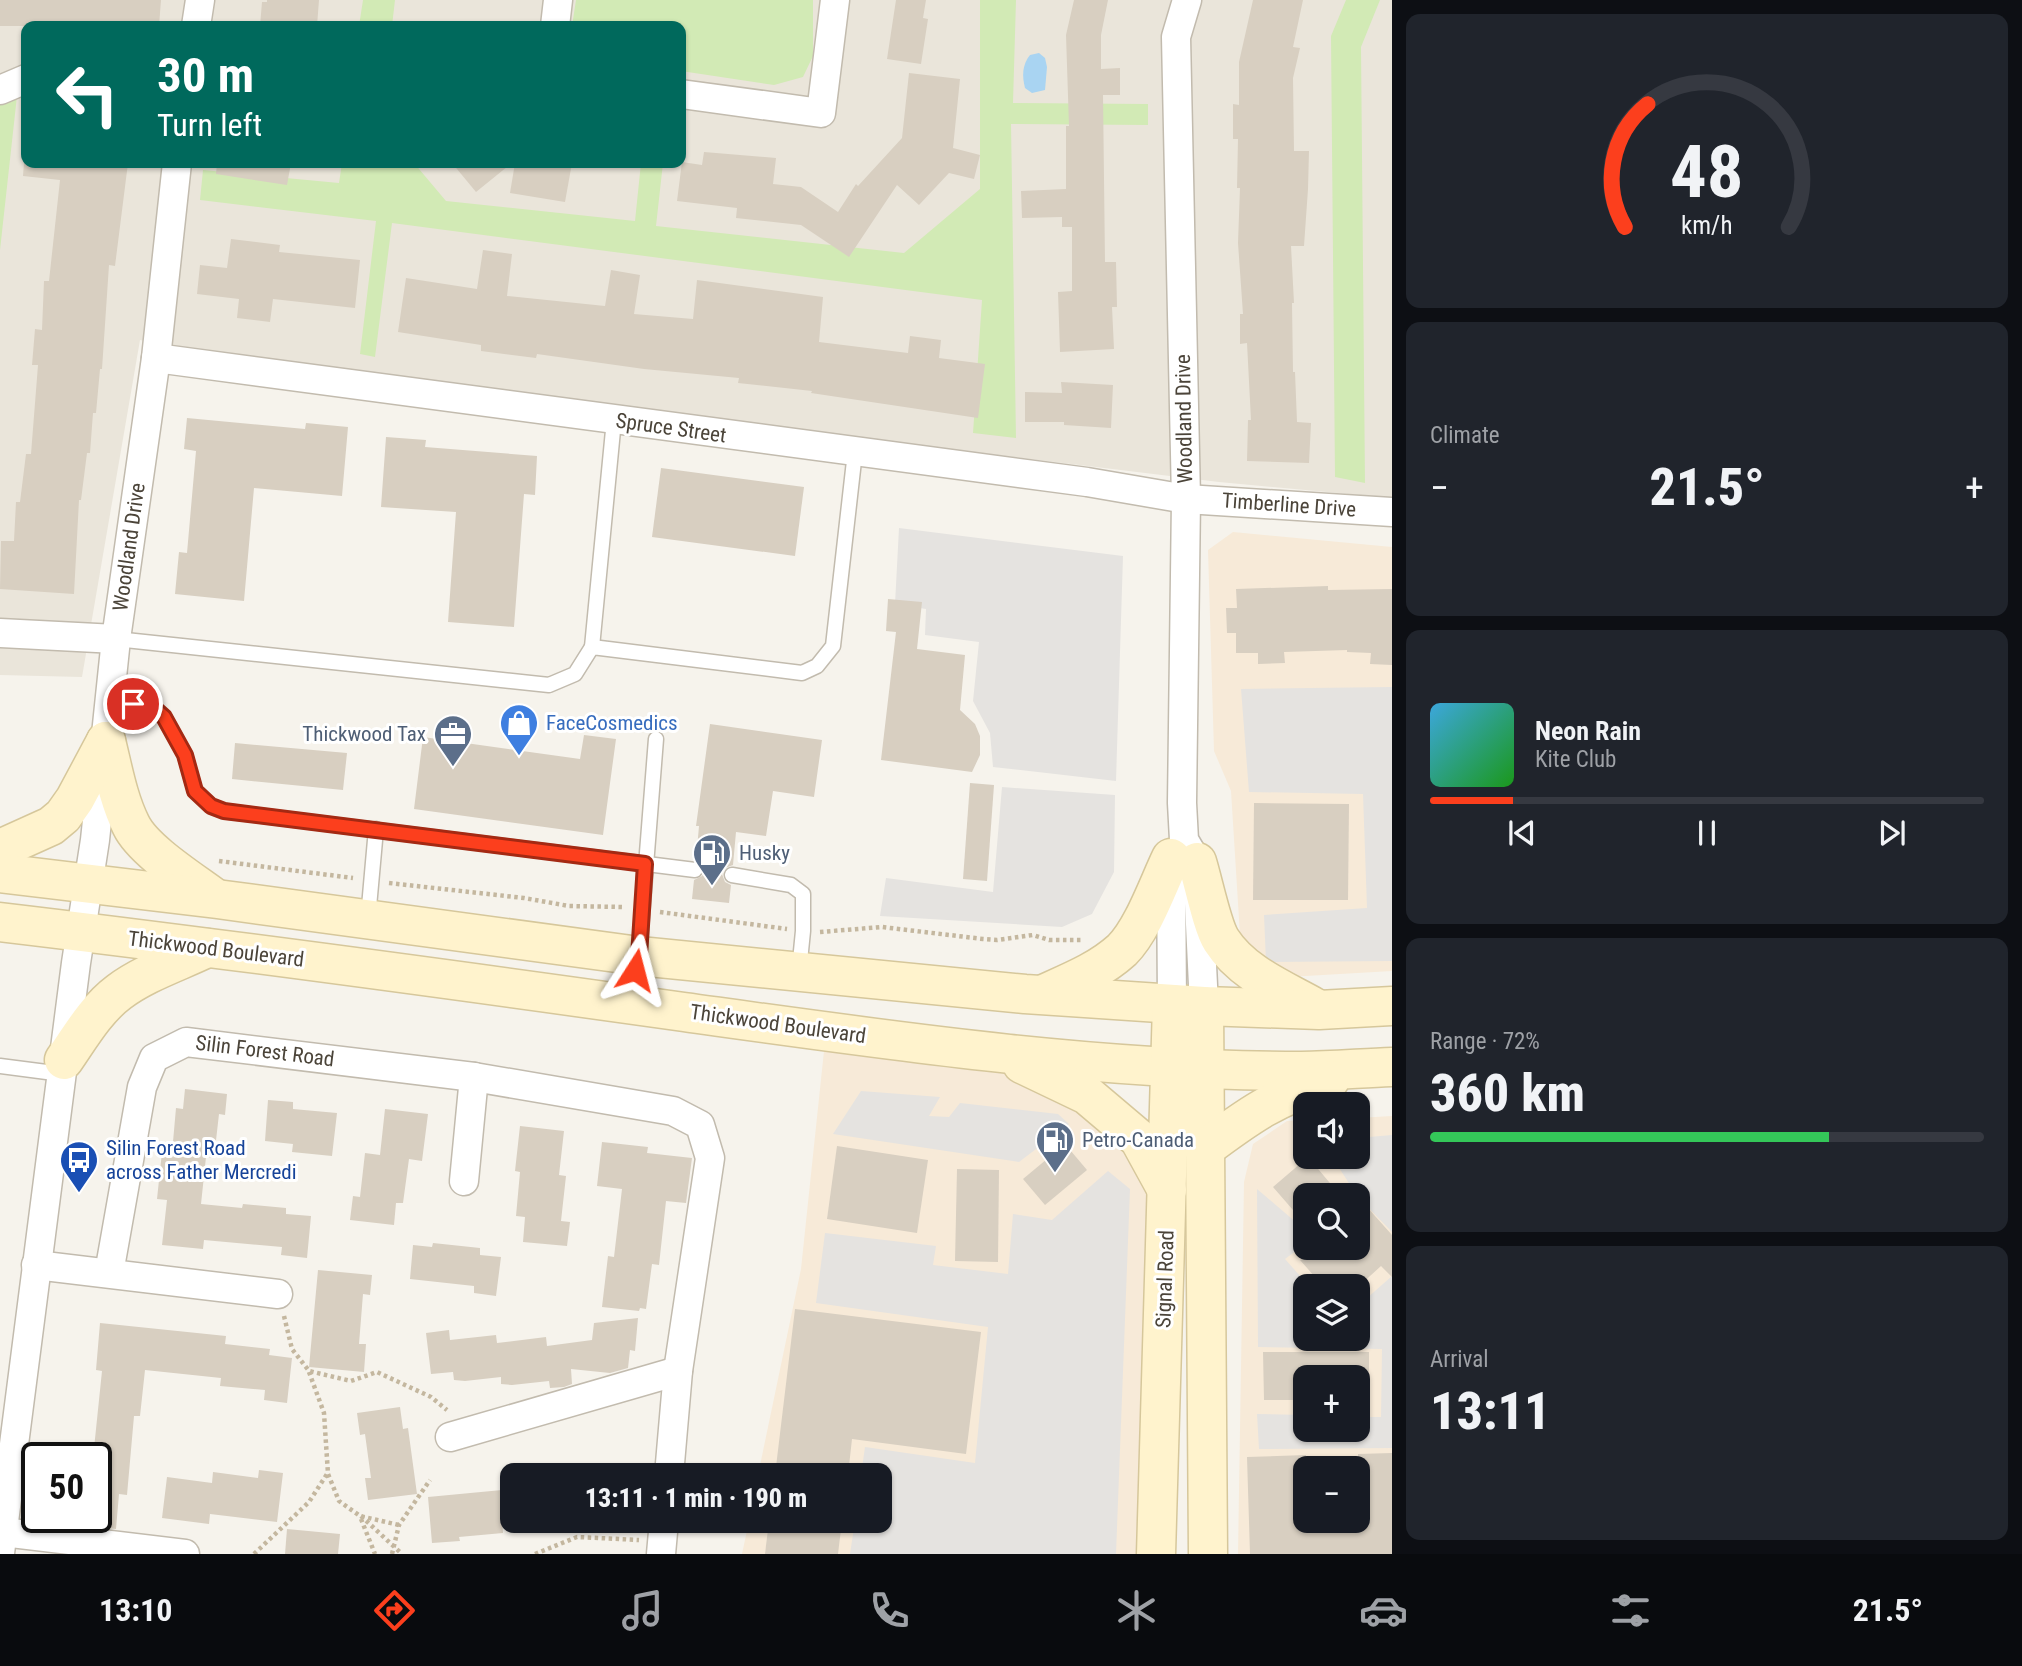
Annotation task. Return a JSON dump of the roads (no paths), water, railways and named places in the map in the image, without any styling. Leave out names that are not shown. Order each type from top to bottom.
[{"type":"main road","points":[[0,849],[51,826],[63,816],[106,741]]},
{"type":"main road","points":[[106,741],[122,803],[132,827],[167,864],[217,899]]},
{"type":"main road","points":[[1044,994],[1091,973],[1123,949],[1184,853]]},
{"type":"main road","points":[[1184,853],[1220,939],[1238,960],[1253,972],[1319,1010]]},
{"type":"main road","points":[[0,873],[217,899],[639,956],[1025,994],[1188,1005],[1319,1010],[1392,1006]]},
{"type":"main road","name":"Thickwood Boulevard","points":[[0,922],[826,1032],[1077,1060],[1302,1072],[1380,1067]]},
{"type":"main road","points":[[63,1067],[90,1024],[117,993],[206,948]]},
{"type":"main road","points":[[553,994],[566,983],[626,974],[635,970],[639,956]]},
{"type":"main road","name":"Signal Road","points":[[1156,1554],[1167,1191],[1188,1068],[1188,1005]]},
{"type":"main road","points":[[994,1051],[1087,1095],[1139,1139],[1167,1191]]},
{"type":"main road","points":[[1204,1149],[1252,1113],[1294,1090],[1380,1067]]},
{"type":"main road","name":"Signal Road","points":[[1188,1068],[1204,1149],[1208,1554]]},
{"type":"street","points":[[197,21],[201,0]]},
{"type":"street","points":[[556,21],[558,0]]},
{"type":"street","points":[[686,95],[821,113],[835,0]]},
{"type":"street","name":"Woodland Drive","points":[[1188,0],[1176,37],[1186,499],[1182,803],[1188,1005]]},
{"type":"street","points":[[0,90],[21,81]]},
{"type":"street","name":"Woodland Drive","points":[[80,931],[89,884],[116,639],[156,358],[176,168]]},
{"type":"street","name":"Spruce Street","points":[[156,358],[1087,482],[1186,499]]},
{"type":"street","name":"Timberline Drive","points":[[1186,499],[1392,512]]},
{"type":"street","points":[[0,633],[116,639]]},
{"type":"street","points":[[80,931],[36,1265],[6,1458],[1,1543],[185,1554]]},
{"type":"street","name":"Silin Forest Road","points":[[109,1273],[142,1087],[154,1058],[186,1042],[474,1077],[673,1111],[700,1125],[709,1158],[678,1371],[670,1463]]},
{"type":"street","points":[[464,1181],[474,1077]]},
{"type":"street","points":[[36,1265],[278,1294]]},
{"type":"street","points":[[461,1434],[678,1371]]},
{"type":"lane","points":[[116,639],[549,685],[575,674],[592,647],[614,420]]},
{"type":"lane","points":[[592,647],[802,673],[817,666],[833,646],[855,452]]},
{"type":"lane","points":[[111,699],[155,709],[164,717],[185,755],[195,791],[211,806],[224,811],[695,870]]},
{"type":"lane","points":[[639,956],[656,739]]},
{"type":"lane","points":[[368,920],[376,829]]},
{"type":"lane","points":[[732,875],[791,885],[803,894],[799,971]]},
{"type":"lane","points":[[0,1066],[63,1067]]},
{"type":"water","points":[[1039,53],[1045,58],[1047,67],[1045,90],[1032,93],[1025,88],[1023,71],[1030,55]]},
{"type":"place","name":"FaceCosmedics","points":[[519,757]]},
{"type":"place","name":"Thickwood Tax","points":[[453,768]]},
{"type":"place","name":"Husky","points":[[712,887]]},
{"type":"place","name":"Petro-Canada","points":[[1055,1174]]},
{"type":"place","name":"Silin Forest Road across Father Mercredi","points":[[79,1194]]}]
